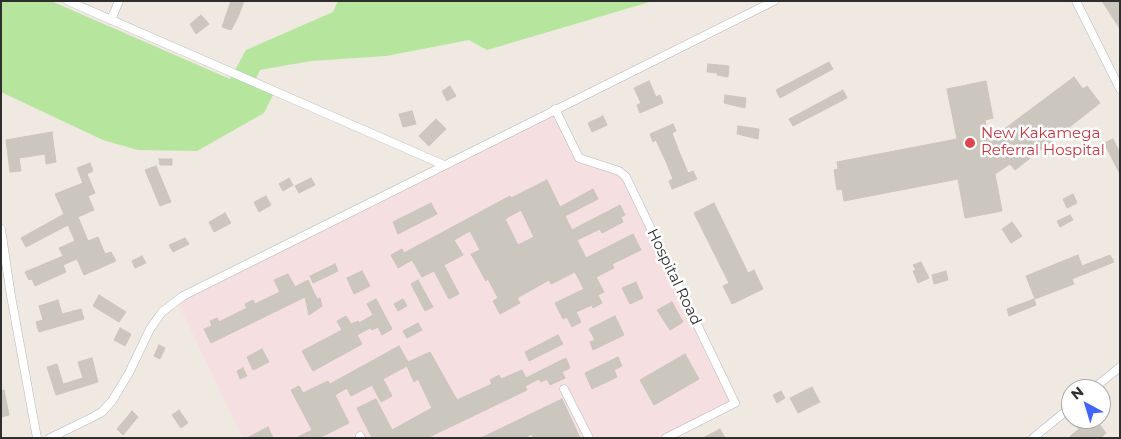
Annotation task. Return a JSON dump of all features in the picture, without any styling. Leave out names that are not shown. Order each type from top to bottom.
[{"type":"street","points":[[68,1],[444,165]]},
{"type":"street","points":[[111,20],[119,1]]},
{"type":"street","points":[[50,438],[102,412],[112,401],[129,373],[150,329],[162,312],[196,289],[774,1]]},
{"type":"street","points":[[1076,1],[1120,89]]},
{"type":"street","name":"Hospital Road","points":[[555,109],[579,158],[619,171],[626,177],[735,403],[667,438]]},
{"type":"street","points":[[1,230],[37,438]]},
{"type":"street","points":[[1105,379],[1120,367]]},
{"type":"street","points":[[564,389],[589,438]]},
{"type":"street","points":[[1033,438],[1061,415]]},
{"type":"shaded area","points":[[554,110],[575,154],[622,175],[735,402],[664,438],[243,438],[176,299]]},
{"type":"green space","points":[[1,1],[51,1],[230,79],[246,50],[333,12],[338,1],[653,1],[487,50],[469,40],[386,56],[311,61],[260,70],[254,83],[275,91],[264,113],[197,151],[138,150],[103,140],[1,92]]},
{"type":"building","points":[[231,1],[244,1],[231,30],[222,27]]},
{"type":"building","points":[[1102,1],[1118,1],[1120,5],[1120,29]]},
{"type":"building","points":[[201,15],[209,24],[196,34],[190,24]]},
{"type":"building","points":[[829,62],[833,69],[780,98],[776,90]]},
{"type":"building","points":[[708,64],[729,66],[728,77],[717,75],[718,73],[707,72]]},
{"type":"building","points":[[1074,77],[1083,89],[1087,86],[1100,103],[1015,170],[1010,164],[995,174],[1002,211],[965,218],[958,179],[844,201],[842,189],[837,190],[834,170],[838,169],[837,162],[957,139],[947,89],[986,81],[993,118],[985,120],[987,134],[1003,130]]},
{"type":"building","points":[[649,81],[656,97],[660,95],[663,103],[640,113],[637,105],[641,103],[634,88]]},
{"type":"building","points":[[450,86],[456,96],[447,101],[442,91]]},
{"type":"building","points":[[843,90],[847,98],[793,126],[789,119]]},
{"type":"building","points":[[725,95],[746,98],[745,108],[724,103]]},
{"type":"building","points":[[412,111],[416,124],[403,127],[399,114]]},
{"type":"building","points":[[603,116],[607,125],[592,132],[588,123]]},
{"type":"building","points":[[436,119],[446,129],[429,146],[419,136]]},
{"type":"building","points":[[673,124],[676,131],[672,133],[688,173],[693,171],[697,179],[672,189],[669,181],[673,179],[667,164],[656,140],[653,142],[650,134]]},
{"type":"building","points":[[738,126],[759,129],[758,139],[737,134]]},
{"type":"building","points":[[52,132],[56,162],[46,164],[45,154],[19,158],[21,171],[10,172],[6,140]]},
{"type":"building","points":[[1113,139],[1120,153],[1120,174],[1104,143]]},
{"type":"building","points":[[159,159],[172,159],[172,165],[160,165]]},
{"type":"building","points":[[90,163],[93,171],[87,174],[95,193],[88,196],[94,210],[78,217],[88,241],[98,237],[105,254],[111,252],[116,261],[84,275],[77,259],[63,265],[66,272],[35,286],[32,279],[29,280],[25,272],[63,256],[59,248],[75,241],[68,225],[26,247],[21,238],[64,214],[55,194],[83,183],[77,168]]},
{"type":"building","points":[[156,166],[171,202],[160,206],[145,170]]},
{"type":"building","points":[[289,178],[293,185],[283,191],[279,184]]},
{"type":"building","points":[[311,178],[315,185],[299,193],[295,186]]},
{"type":"building","points":[[547,180],[560,207],[593,189],[598,199],[565,216],[572,230],[620,205],[625,215],[621,217],[623,222],[602,233],[600,229],[577,240],[586,258],[633,234],[641,250],[612,264],[614,268],[596,277],[604,292],[598,295],[602,303],[593,308],[592,305],[576,312],[581,322],[572,327],[567,317],[563,319],[555,303],[584,289],[575,272],[551,284],[549,280],[517,298],[520,303],[500,314],[493,301],[498,298],[471,254],[480,250],[470,231],[454,240],[463,255],[444,265],[459,294],[449,299],[434,271],[422,277],[412,260],[398,268],[391,255],[402,249],[404,253],[510,196],[511,198]],"holes":[[[521,210],[534,237],[518,245],[505,219]]]},
{"type":"building","points":[[1073,194],[1077,203],[1067,208],[1063,199]]},
{"type":"building","points":[[266,196],[271,205],[259,212],[254,202]]},
{"type":"building","points":[[431,203],[437,214],[398,234],[393,222]]},
{"type":"building","points":[[714,203],[748,273],[754,270],[763,289],[732,304],[723,286],[729,283],[694,213]]},
{"type":"building","points":[[225,213],[231,223],[214,232],[209,222]]},
{"type":"building","points":[[1070,215],[1073,220],[1060,227],[1057,221]]},
{"type":"building","points":[[1012,222],[1022,236],[1011,243],[1002,229]]},
{"type":"building","points":[[185,238],[189,244],[173,252],[169,245]]},
{"type":"building","points":[[1078,255],[1082,266],[1110,255],[1114,262],[1072,279],[1074,284],[1035,299],[1026,276]]},
{"type":"building","points":[[142,256],[146,263],[135,268],[132,261]]},
{"type":"building","points":[[921,262],[929,278],[918,283],[913,271],[916,270],[913,265]]},
{"type":"building","points":[[335,264],[338,271],[313,283],[310,276]]},
{"type":"building","points":[[362,271],[370,286],[354,294],[347,278]]},
{"type":"building","points":[[946,271],[948,280],[934,284],[932,275]]},
{"type":"building","points":[[288,274],[295,287],[308,280],[317,299],[320,298],[322,306],[309,315],[305,297],[211,343],[204,329],[212,326],[210,321],[217,318],[219,322],[247,308],[245,304],[253,300],[255,304],[280,292],[274,280]]},
{"type":"building","points":[[418,280],[433,307],[425,311],[411,284]]},
{"type":"building","points":[[636,282],[643,298],[630,304],[622,288]]},
{"type":"building","points":[[99,295],[126,312],[119,322],[93,306]]},
{"type":"building","points":[[376,299],[392,329],[382,335],[378,327],[372,330],[370,328],[357,335],[362,344],[313,371],[302,351],[342,330],[337,321],[346,316],[351,324],[358,321],[359,323],[373,315],[367,304]]},
{"type":"building","points":[[403,299],[407,306],[398,311],[394,304]]},
{"type":"building","points":[[1034,299],[1036,305],[1009,316],[1007,309]]},
{"type":"building","points":[[58,300],[62,314],[81,309],[84,319],[39,332],[36,322],[43,320],[39,306]]},
{"type":"building","points":[[672,302],[683,322],[670,330],[657,310]]},
{"type":"building","points":[[615,316],[624,335],[593,350],[590,342],[595,340],[589,329]]},
{"type":"building","points":[[418,323],[422,330],[407,338],[403,331]]},
{"type":"building","points":[[120,328],[131,334],[125,346],[114,340]]},
{"type":"building","points":[[558,335],[563,344],[529,361],[525,352]]},
{"type":"building","points":[[159,345],[165,348],[160,359],[154,356]]},
{"type":"building","points":[[399,346],[408,362],[430,352],[457,400],[492,384],[490,380],[499,375],[501,379],[522,370],[526,378],[566,358],[570,368],[562,372],[565,378],[550,385],[547,379],[541,382],[539,379],[525,386],[527,390],[427,438],[372,438],[357,408],[376,399],[392,430],[432,408],[418,379],[414,382],[407,366],[383,379],[392,396],[381,402],[372,385],[351,396],[347,388],[335,395],[349,423],[319,438],[296,438],[312,430],[291,390],[299,386],[303,393],[328,381],[330,384]]},
{"type":"building","points":[[262,349],[269,362],[253,370],[247,357]]},
{"type":"building","points":[[685,354],[699,379],[654,405],[640,380]]},
{"type":"building","points":[[618,357],[622,366],[614,370],[617,377],[592,389],[585,373]]},
{"type":"building","points":[[92,358],[98,382],[56,395],[47,367],[57,364],[63,384],[83,378],[78,362]]},
{"type":"building","points":[[243,368],[247,376],[240,379],[237,371]]},
{"type":"building","points":[[812,387],[820,402],[798,413],[790,398]]},
{"type":"building","points":[[4,390],[9,415],[1,417],[1,391]]},
{"type":"building","points":[[781,391],[785,398],[777,403],[773,395]]},
{"type":"building","points":[[562,399],[580,438],[533,438],[532,434],[524,438],[481,438]]},
{"type":"building","points":[[179,410],[188,423],[181,428],[172,415]]},
{"type":"building","points":[[132,411],[138,417],[123,435],[117,429]]},
{"type":"building","points":[[268,427],[273,438],[247,438]]},
{"type":"building","points":[[720,429],[725,438],[703,438]]},
{"type":"building","points":[[1079,429],[1103,429],[1106,433],[1101,438],[1068,438]]},
{"type":"place","name":"New Kakamega Referral Hospital","points":[[970,143]]}]
